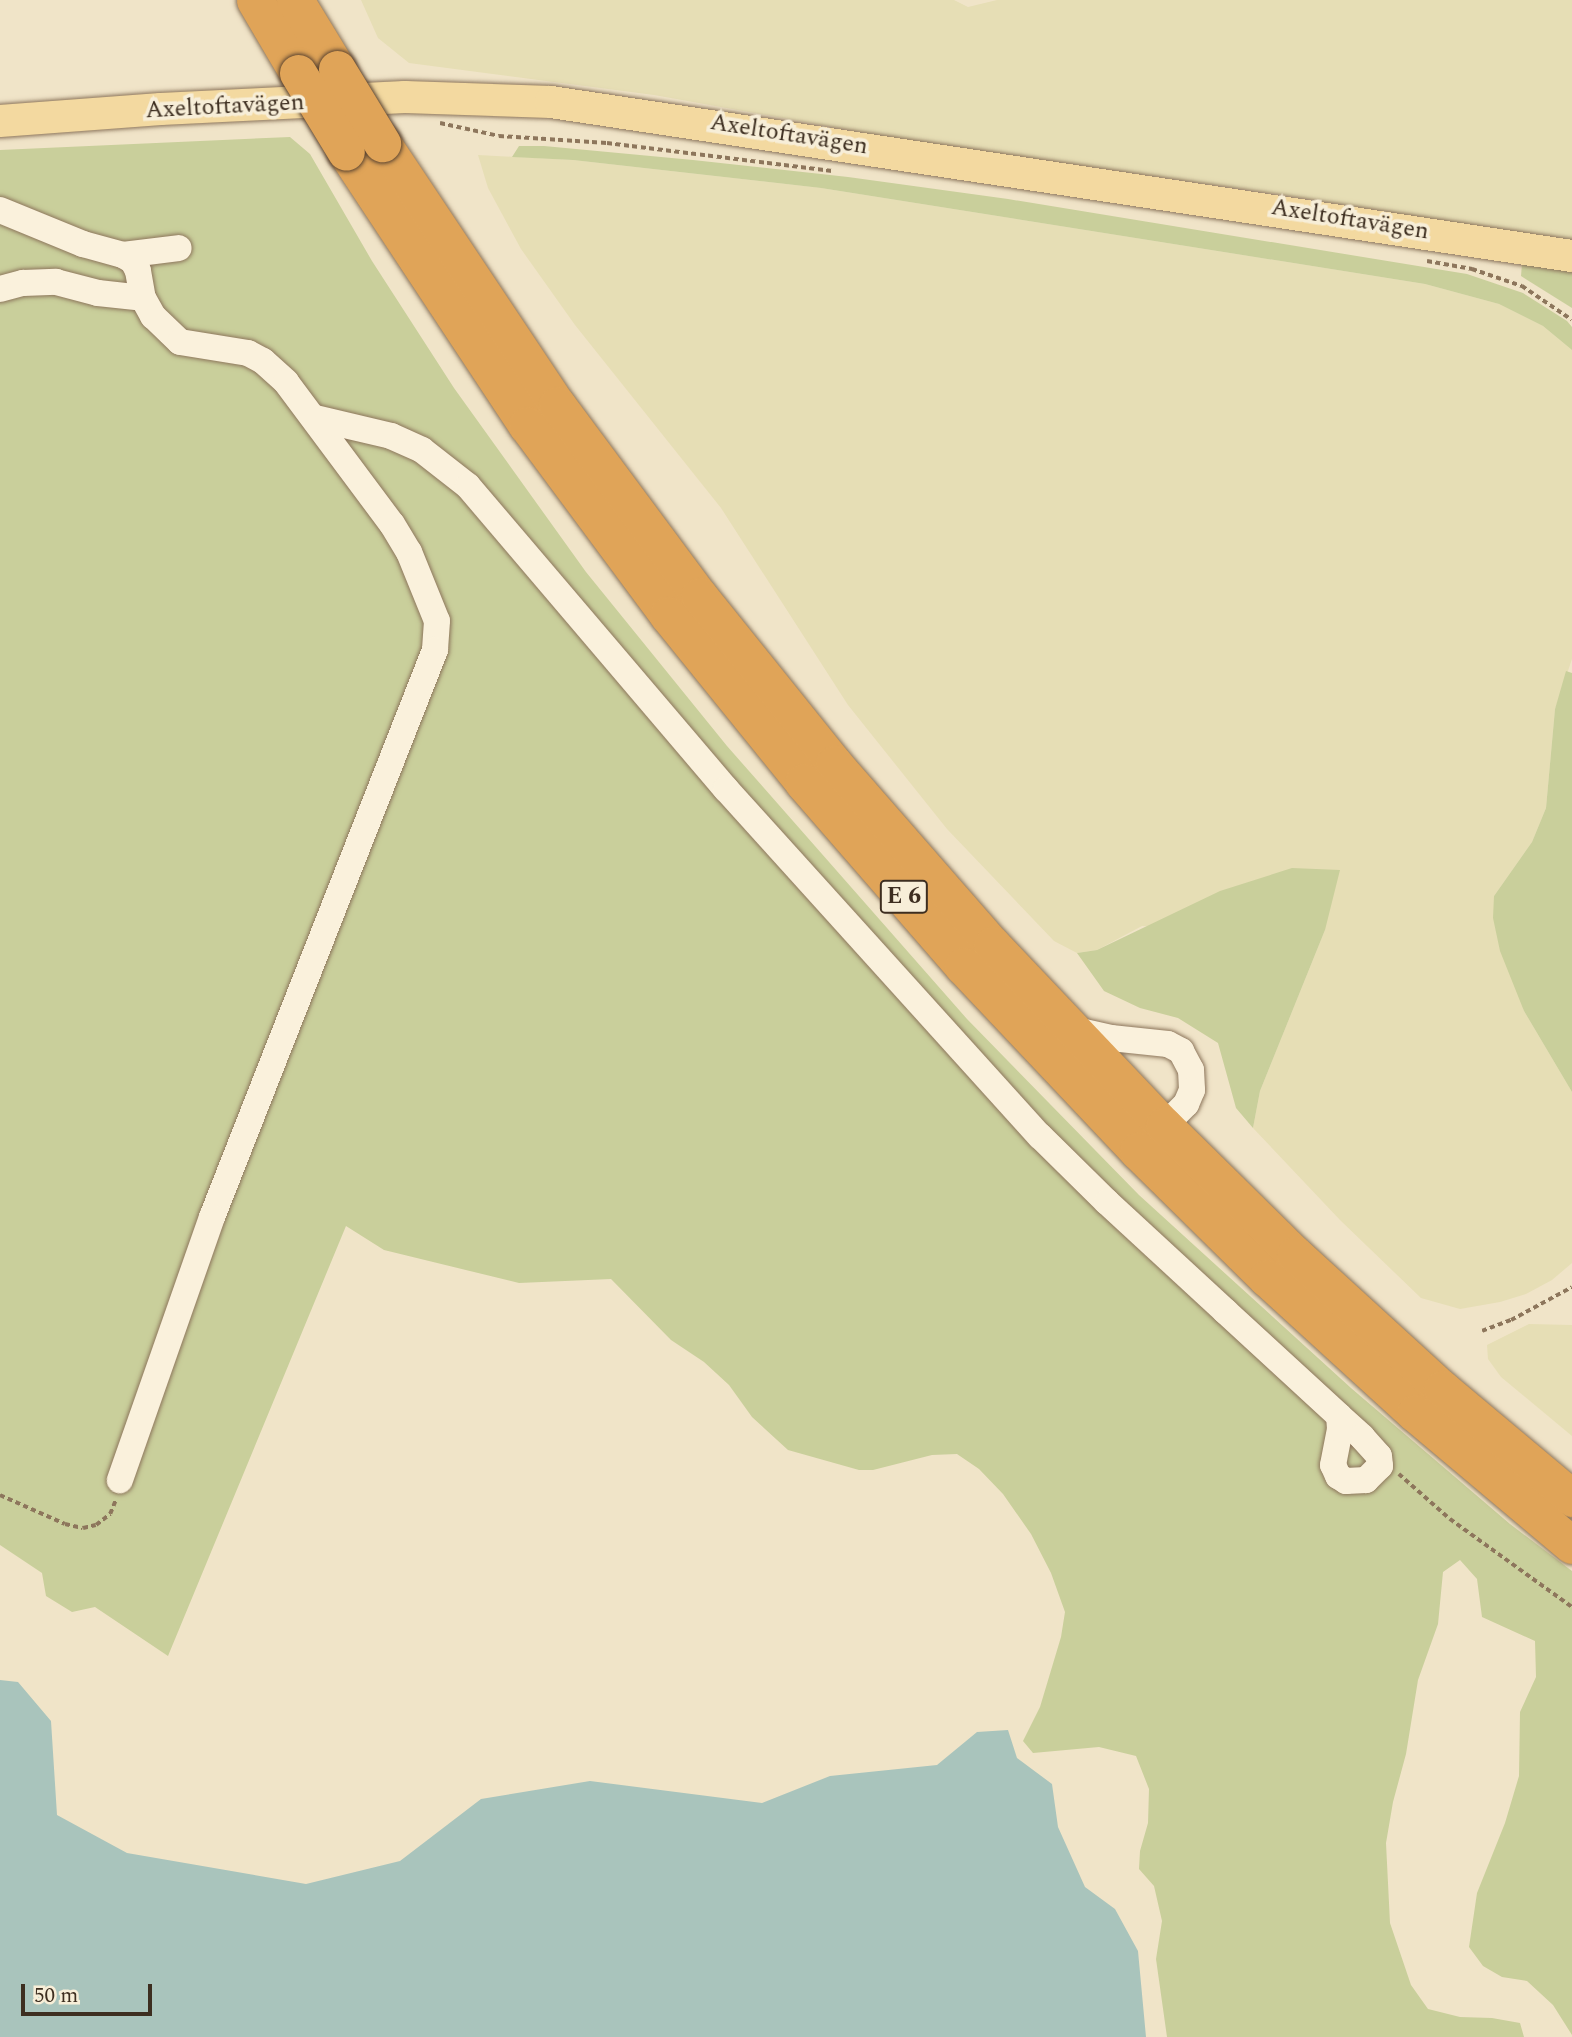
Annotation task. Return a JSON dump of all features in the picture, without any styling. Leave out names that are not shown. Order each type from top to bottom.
[{"type":"highway","name":"E 6","points":[[255,0],[346,152],[527,425],[668,615],[803,782],[936,935],[1138,1151],[1267,1278],[1415,1413],[1572,1545]]},
{"type":"highway","name":"E 6","points":[[295,0],[382,143],[557,405],[699,596],[834,764],[992,945],[1164,1126],[1325,1282],[1442,1389],[1572,1498]]},
{"type":"main road","name":"Axeltoftavägen","points":[[0,121],[161,109],[405,97],[551,102],[688,120],[1572,256]]},
{"type":"lane","points":[[0,210],[133,261],[144,298],[153,316],[180,342],[248,353],[286,382],[315,418],[409,552],[437,621],[435,650],[212,1217],[120,1480]]},
{"type":"lane","points":[[122,255],[179,248]]},
{"type":"lane","points":[[0,289],[23,283],[56,282],[98,293],[144,298]]},
{"type":"lane","points":[[315,418],[391,436],[447,466],[468,486],[726,789],[1040,1136],[1107,1202],[1339,1416],[1379,1456],[1380,1466],[1366,1480],[1355,1483],[1338,1476],[1333,1465],[1340,1429],[1339,1416]]},
{"type":"lane","points":[[1069,1029],[1111,1038],[1168,1044],[1181,1051],[1191,1070],[1192,1090],[1186,1104],[1138,1151]]},
{"type":"path","points":[[471,132],[607,143],[841,172]]},
{"type":"path","points":[[1418,259],[1472,269],[1522,286],[1572,320]]},
{"type":"path","points":[[1482,1331],[1511,1321],[1572,1286]]},
{"type":"path","points":[[1379,1456],[1450,1519],[1572,1607]]},
{"type":"path","points":[[0,1495],[65,1524],[83,1528],[96,1525],[110,1514],[120,1480]]},
{"type":"shaded area","points":[[361,0],[954,0],[968,7],[997,0],[1572,0],[1572,242],[1278,194],[911,141],[654,95],[409,63],[378,38]]},
{"type":"shaded area","points":[[478,155],[573,160],[821,188],[1425,284],[1499,304],[1543,326],[1572,350],[1572,659],[1555,709],[1546,808],[1532,842],[1494,896],[1524,1011],[1572,1092],[1572,1263],[1552,1280],[1526,1294],[1500,1302],[1460,1309],[1421,1298],[1340,1220],[1253,1128],[1260,1091],[1325,930],[1142,926],[1097,950],[1077,953],[1054,941],[947,829],[848,705],[721,508],[575,325],[521,249],[488,188]]},
{"type":"shaded area","points":[[1529,1324],[1572,1325],[1572,1436],[1501,1377],[1488,1359],[1487,1345]]},
{"type":"green space","points":[[290,137],[310,154],[372,261],[454,388],[586,572],[727,746],[967,1019],[1139,1195],[1351,1388],[1510,1524],[1572,1571],[1572,2035],[1553,2005],[1527,1981],[1502,1977],[1483,1966],[1469,1947],[1477,1893],[1505,1823],[1519,1776],[1520,1712],[1536,1677],[1535,1641],[1482,1617],[1477,1579],[1460,1560],[1443,1572],[1438,1624],[1418,1680],[1406,1754],[1393,1802],[1386,1843],[1390,1923],[1411,1985],[1428,2009],[1460,2017],[1492,2018],[1520,2023],[1524,2037],[1167,2037],[1156,1959],[1162,1921],[1154,1886],[1139,1869],[1140,1851],[1148,1823],[1149,1789],[1136,1756],[1099,1747],[1033,1753],[1023,1741],[1040,1707],[1061,1637],[1065,1612],[1051,1573],[1031,1534],[1003,1494],[979,1469],[957,1454],[932,1455],[873,1470],[859,1470],[788,1450],[752,1417],[729,1385],[704,1362],[671,1340],[611,1279],[519,1283],[384,1250],[346,1226],[168,1656],[95,1607],[72,1612],[46,1596],[42,1573],[0,1545],[0,150]]},
{"type":"green space","points":[[519,146],[693,160],[848,177],[1008,199],[1467,274],[1523,293],[1567,321],[1572,327],[1572,350],[1543,326],[1499,304],[1425,284],[821,188],[573,160],[512,157]]},
{"type":"green space","points":[[1522,264],[1572,270],[1572,308],[1521,276]]},
{"type":"green space","points":[[1566,671],[1572,673],[1572,1092],[1524,1011],[1500,951],[1493,918],[1494,896],[1532,842],[1546,808],[1555,709]]},
{"type":"green space","points":[[1292,868],[1340,870],[1325,930],[1260,1091],[1253,1128],[1236,1108],[1218,1043],[1178,1018],[1140,1008],[1104,991],[1077,953],[1097,950],[1220,891]]},
{"type":"water","points":[[0,1680],[18,1682],[51,1721],[57,1815],[127,1853],[306,1884],[400,1861],[481,1799],[590,1781],[762,1803],[830,1776],[937,1765],[977,1732],[1008,1730],[1017,1758],[1052,1784],[1058,1827],[1085,1887],[1115,1909],[1138,1951],[1146,2037],[0,2037]]}]
